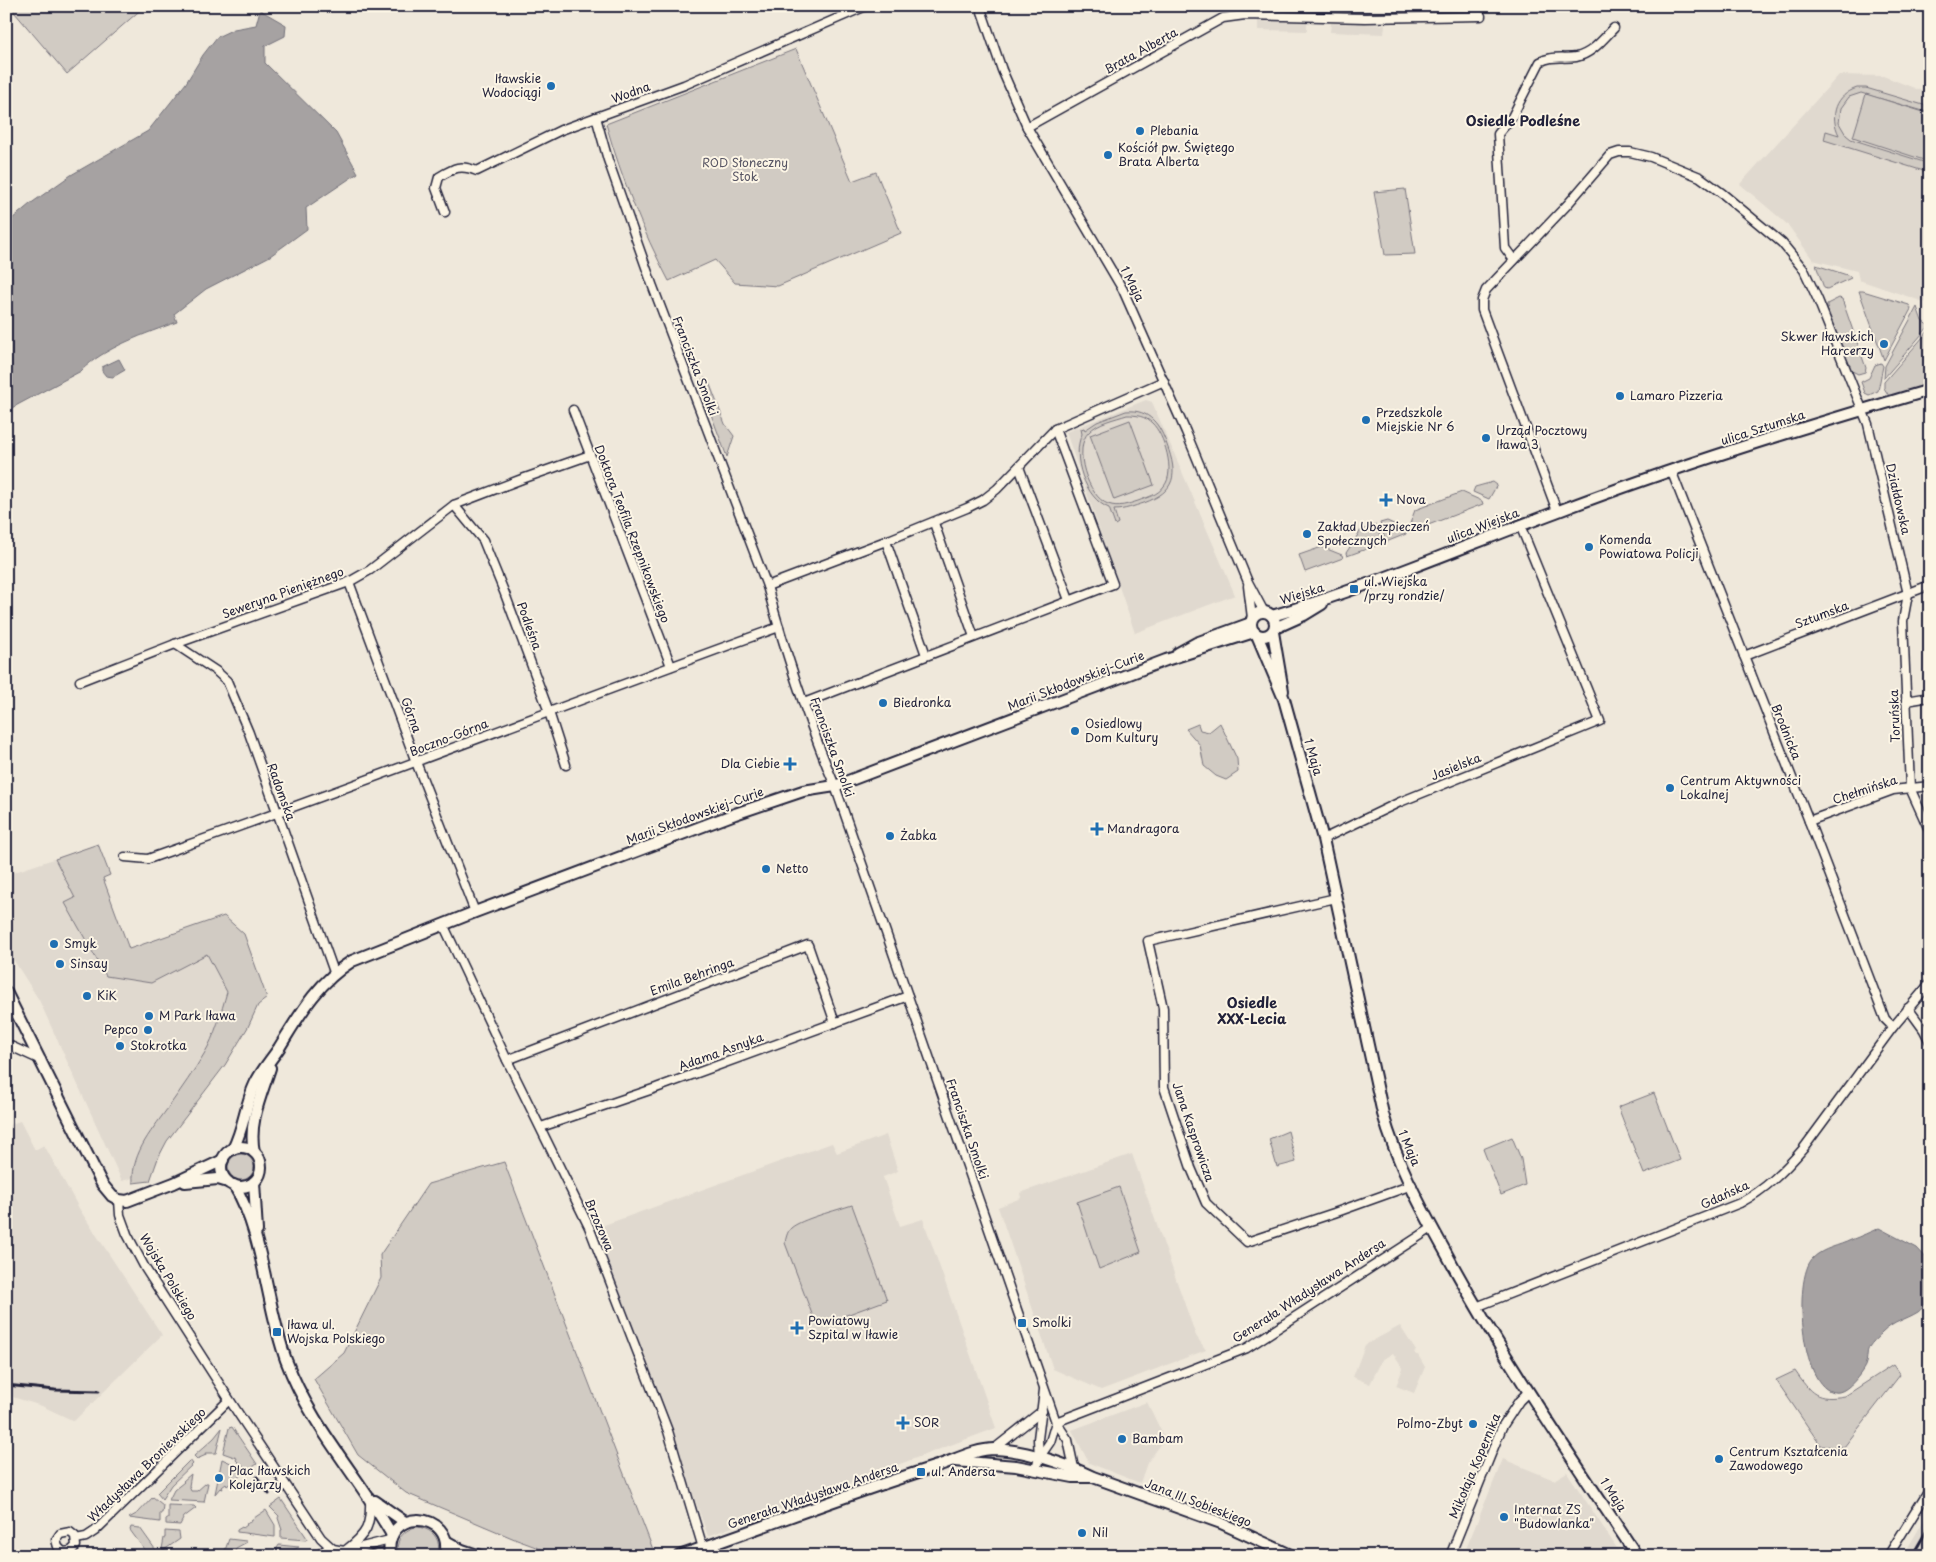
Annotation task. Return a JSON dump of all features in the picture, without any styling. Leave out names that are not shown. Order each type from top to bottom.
[{"type":"street","name":"Wodna","points":[[445,212],[436,188],[439,177],[452,169],[466,166],[477,171],[561,130],[684,85],[866,6]]},
{"type":"street","name":"1 Maja","points":[[980,6],[1002,70],[1027,127],[1123,290],[1164,381],[1248,582],[1268,614]]},
{"type":"street","name":"Brata Alberta","points":[[1027,127],[1223,18],[1245,15],[1365,18],[1481,16]]},
{"type":"street","points":[[1514,260],[1505,248],[1498,134],[1512,117],[1540,62],[1546,58],[1577,57],[1596,47],[1614,28]]},
{"type":"street","name":"Franciszka Smolki","points":[[596,117],[608,160],[653,287],[767,586],[778,628],[821,752],[835,786],[1056,1422],[1068,1440],[1074,1468]]},
{"type":"street","name":"Działdowska","points":[[1557,511],[1482,310],[1482,300],[1486,290],[1567,205],[1610,155],[1619,152],[1630,152],[1651,157],[1700,177],[1782,243],[1804,270],[1868,424],[1908,594]]},
{"type":"street","points":[[767,586],[934,523],[983,500],[997,489],[1055,429],[1164,381]]},
{"type":"street","points":[[1863,409],[1930,390]]},
{"type":"street","name":"ulica Sztumska","points":[[1671,470],[1863,409]]},
{"type":"street","name":"Doktora Teofila Rzepnikowskiego","points":[[573,410],[671,666]]},
{"type":"street","points":[[804,703],[1113,584],[1055,429]]},
{"type":"street","name":"Seweryna Pieniężnego","points":[[80,681],[175,644],[349,582],[370,570],[454,505],[590,455]]},
{"type":"street","points":[[1019,467],[1069,600]]},
{"type":"street","points":[[1557,511],[1671,470]]},
{"type":"street","name":"Brodnicka","points":[[1671,470],[1810,821],[1885,1019],[1893,1027]]},
{"type":"street","name":"Podleśna","points":[[454,505],[483,540],[506,594],[549,712],[566,765]]},
{"type":"street","name":"ulica Wiejska","points":[[1334,597],[1557,511]]},
{"type":"street","points":[[934,523],[974,637]]},
{"type":"street","name":"Jasielska","points":[[1323,840],[1400,802],[1600,721],[1520,525]]},
{"type":"street","points":[[886,541],[926,655]]},
{"type":"street","name":"Górna","points":[[349,582],[474,912]]},
{"type":"street","name":"1 Maja","points":[[1248,582],[1253,627],[1284,699],[1323,840],[1383,1114],[1390,1135],[1432,1228],[1476,1307],[1637,1556]]},
{"type":"street","name":"Sztumska","points":[[1744,656],[1930,585]]},
{"type":"street","name":"Toruńska","points":[[1908,594],[1904,621],[1910,788],[1930,832]]},
{"type":"street","name":"Wiejska","points":[[1268,614],[1334,597]]},
{"type":"street","name":"Wiejska","points":[[1274,630],[1334,597]]},
{"type":"street","points":[[1259,612],[1268,614],[1274,620],[1274,630],[1266,636],[1253,627],[1259,612]]},
{"type":"street","name":"Marii Skłodowskiej-Curie","points":[[234,1149],[239,1139],[246,1110],[256,1083],[320,986],[334,972],[352,961],[474,912],[735,814],[796,793],[835,786],[1166,660],[1196,643],[1253,627]]},
{"type":"street","name":"Boczno-Górna","points":[[125,857],[148,859],[277,814],[671,666],[778,628]]},
{"type":"street","name":"1 Maja","points":[[1274,630],[1284,699]]},
{"type":"street","name":"Radomska","points":[[175,644],[216,671],[227,681],[249,733],[334,972]]},
{"type":"street","points":[[1906,701],[1930,697]]},
{"type":"street","name":"Chełmińska","points":[[1810,821],[1893,790],[1930,786]]},
{"type":"street","name":"Jana Kasprowicza","points":[[1336,898],[1148,941],[1163,1008],[1164,1087],[1191,1168],[1206,1203],[1246,1242],[1412,1185]]},
{"type":"street","name":"Brzozowa","points":[[443,924],[507,1060],[590,1227],[668,1431],[703,1548]]},
{"type":"street","name":"Emila Behringa","points":[[507,1060],[808,945],[835,1023]]},
{"type":"street","name":"Gdańska","points":[[1476,1307],[1740,1203],[1760,1192],[1803,1149],[1893,1027],[1930,983]]},
{"type":"street","points":[[6,992],[41,1060],[81,1146],[102,1184],[112,1196],[119,1200],[127,1201],[174,1183],[223,1160]]},
{"type":"street","name":"Adama Asnyka","points":[[541,1127],[656,1088],[908,996]]},
{"type":"street","points":[[1908,1008],[1930,1042]]},
{"type":"street","points":[[6,1044],[41,1060]]},
{"type":"street","name":"Marii Skłodowskiej-Curie","points":[[254,1152],[252,1129],[256,1108],[273,1056]]},
{"type":"street","points":[[174,1183],[218,1179],[231,1183],[244,1186],[258,1178],[261,1167],[258,1156],[244,1147],[234,1149],[223,1160],[222,1172],[231,1183],[245,1209],[259,1252],[276,1332],[296,1384],[333,1448],[370,1497],[391,1538]]},
{"type":"street","points":[[254,1182],[259,1252]]},
{"type":"street","name":"Wojska Polskiego","points":[[119,1200],[120,1215],[127,1234],[145,1268],[229,1400],[321,1538],[330,1547]]},
{"type":"street","name":"Generała Władysława Andersa","points":[[1056,1422],[1247,1348],[1432,1228]]},
{"type":"street","name":"Franciszka Smolki","points":[[1036,1469],[1039,1458],[1038,1439],[1045,1387]]},
{"type":"street","name":"Mikołaja Kopernika","points":[[1450,1556],[1502,1428],[1519,1401],[1529,1391]]},
{"type":"street","name":"Władysława Broniewskiego","points":[[76,1540],[86,1537],[95,1530],[229,1400]]},
{"type":"street","points":[[994,1449],[1042,1411]]},
{"type":"street","name":"Franciszka Smolki","points":[[1039,1458],[1050,1442],[1056,1422]]},
{"type":"street","name":"Generała Władysława Andersa","points":[[680,1556],[879,1484],[955,1461],[967,1454],[994,1449],[1039,1458]]},
{"type":"street","name":"Jana III Sobieskiego","points":[[1039,1458],[1074,1468],[1093,1478],[1221,1523],[1293,1556]]},
{"type":"street","name":"Generała Władysława Andersa","points":[[955,1461],[1036,1469]]},
{"type":"street","name":"Jana III Sobieskiego","points":[[1036,1469],[1073,1477],[1093,1478]]},
{"type":"street","points":[[1888,1556],[1930,1488]]},
{"type":"street","points":[[370,1497],[405,1522]]},
{"type":"street","points":[[346,1550],[359,1540],[366,1530],[370,1516],[370,1497]]},
{"type":"street","points":[[390,1556],[391,1538],[397,1528],[405,1522],[413,1520],[430,1522],[437,1526],[446,1541],[462,1550],[480,1556]]},
{"type":"street","points":[[70,1532],[76,1540],[74,1549],[64,1554],[56,1544],[60,1534],[70,1532]]},
{"type":"street","points":[[346,1550],[391,1538]]},
{"type":"street","points":[[445,1556],[446,1541]]},
{"type":"street","points":[[317,1556],[330,1547],[373,1556]]},
{"type":"shaded area","points":[[1104,6],[1224,6],[1224,11]]},
{"type":"shaded area","points":[[1280,6],[1370,6],[1370,12],[1280,9]]},
{"type":"shaded area","points":[[260,10],[286,25],[285,36],[265,46],[265,63],[336,133],[358,173],[306,208],[307,229],[270,256],[206,289],[174,314],[177,322],[113,348],[81,371],[6,411],[6,224],[30,204],[71,175],[148,131],[186,83],[203,55],[217,37],[234,29],[256,25]]},
{"type":"shaded area","points":[[1258,21],[1307,22],[1307,31],[1258,30]]},
{"type":"shaded area","points":[[1331,23],[1385,25],[1384,34],[1330,32]]},
{"type":"shaded area","points":[[1839,75],[1883,76],[1930,94],[1930,304],[1859,280],[1857,271],[1813,260],[1788,225],[1740,184]]},
{"type":"shaded area","points":[[119,359],[125,370],[113,377],[106,376],[102,371],[102,367]]},
{"type":"shaded area","points":[[1146,400],[1152,402],[1235,595],[1135,633],[1066,432]]},
{"type":"shaded area","name":"M Park Iława","points":[[98,844],[110,875],[103,878],[129,949],[224,916],[244,934],[267,998],[258,1005],[248,1027],[225,1065],[167,1141],[153,1172],[122,1181],[39,1000],[6,948],[6,875]]},
{"type":"shaded area","points":[[20,1121],[35,1150],[44,1145],[80,1210],[162,1335],[74,1421],[42,1406],[6,1395],[6,1126]]},
{"type":"shaded area","name":"Powiatowy Szpital w Iławie","points":[[886,1135],[898,1171],[883,1177],[900,1226],[923,1219],[996,1428],[708,1536],[596,1228],[832,1143],[837,1153]]},
{"type":"shaded area","points":[[1132,1154],[1196,1336],[1206,1350],[1101,1390],[1053,1369],[998,1207],[1021,1198],[1020,1193]]},
{"type":"shaded area","points":[[1879,1228],[1917,1248],[1930,1262],[1928,1296],[1918,1312],[1886,1329],[1873,1341],[1868,1349],[1865,1366],[1851,1385],[1839,1392],[1826,1389],[1816,1376],[1809,1358],[1804,1335],[1803,1288],[1807,1270],[1813,1258],[1821,1252]]},
{"type":"shaded area","points":[[1400,1326],[1416,1351],[1414,1352],[1425,1367],[1414,1393],[1396,1386],[1403,1368],[1393,1353],[1382,1360],[1370,1384],[1353,1377],[1365,1345]]},
{"type":"shaded area","points":[[1147,1402],[1165,1439],[1147,1463],[1140,1483],[1089,1463],[1072,1430]]},
{"type":"shaded area","points":[[1503,1459],[1554,1480],[1567,1472],[1622,1556],[1463,1556]]},
{"type":"shaded area","points":[[1930,1510],[1930,1548],[1925,1556],[1903,1556]]},
{"type":"green space","points":[[9,6],[145,6],[67,74]]},
{"type":"green space","name":"ROD Słoneczny Stok","points":[[796,49],[852,181],[876,172],[901,233],[778,286],[735,283],[715,260],[669,281],[633,204],[606,124]]},
{"type":"green space","points":[[1857,88],[1866,88],[1930,107],[1930,113],[1861,93],[1849,97],[1841,108],[1839,123],[1846,135],[1851,139],[1930,164],[1930,173],[1824,140],[1826,131],[1839,135],[1835,120],[1836,107],[1844,95]]},
{"type":"green space","points":[[1866,94],[1930,114],[1930,162],[1853,137]]},
{"type":"green space","points":[[1405,189],[1415,254],[1385,255],[1374,192]]},
{"type":"green space","points":[[1816,265],[1850,276],[1851,278],[1827,289],[1824,288]]},
{"type":"green space","points":[[1859,291],[1909,305],[1911,309],[1884,360]]},
{"type":"green space","points":[[1839,298],[1842,299],[1866,368],[1865,372],[1858,374],[1850,370],[1827,309],[1827,304]]},
{"type":"green space","points":[[1917,307],[1922,321],[1929,326],[1884,378],[1885,366]]},
{"type":"green space","points":[[1930,329],[1930,384],[1889,396],[1884,388],[1884,382]]},
{"type":"green space","points":[[1881,363],[1883,366],[1878,391],[1869,395],[1865,393],[1861,382],[1869,378],[1875,365]]},
{"type":"green space","points":[[705,378],[709,382],[725,424],[734,436],[727,457],[700,385],[699,381]]},
{"type":"green space","points":[[1126,411],[1134,411],[1148,416],[1161,431],[1173,465],[1172,481],[1163,493],[1144,503],[1126,509],[1114,510],[1118,523],[1115,525],[1109,508],[1093,496],[1087,486],[1079,465],[1078,454],[1082,434],[1081,429],[1084,428],[1085,430],[1097,422]],"holes":[[[1127,415],[1140,416],[1156,428],[1167,453],[1169,472],[1167,480],[1159,492],[1120,506],[1108,504],[1101,500],[1094,492],[1085,471],[1082,449],[1084,439],[1089,432],[1107,421]]]},
{"type":"green space","points":[[1130,420],[1154,485],[1114,500],[1090,435]]},
{"type":"green space","points":[[1493,482],[1497,485],[1489,499],[1473,492],[1475,487]]},
{"type":"green space","points":[[1462,492],[1482,501],[1483,504],[1410,532],[1408,529],[1415,510]]},
{"type":"green space","points":[[1387,521],[1405,529],[1406,534],[1386,542],[1380,523]]},
{"type":"green space","points":[[1376,525],[1383,543],[1347,556],[1346,553],[1361,530]]},
{"type":"green space","points":[[1322,547],[1342,555],[1343,558],[1305,572],[1299,555]]},
{"type":"green space","points":[[1220,723],[1237,759],[1238,772],[1226,780],[1216,776],[1204,766],[1200,745],[1186,729],[1198,724],[1200,730],[1209,732]]},
{"type":"green space","points":[[98,844],[110,875],[103,878],[129,949],[224,916],[244,934],[267,998],[258,1005],[248,1027],[225,1065],[167,1141],[158,1158],[150,1181],[133,1183],[133,1172],[140,1151],[208,1047],[227,992],[207,954],[151,983],[106,976],[65,903],[75,898],[55,859]]},
{"type":"green space","points":[[1654,1093],[1680,1160],[1644,1174],[1618,1107]]},
{"type":"green space","points":[[1288,1131],[1296,1162],[1277,1167],[1269,1139]]},
{"type":"green space","points":[[1512,1137],[1521,1159],[1525,1185],[1501,1195],[1483,1149]]},
{"type":"green space","points":[[241,1154],[250,1158],[254,1167],[250,1176],[241,1180],[232,1176],[228,1167],[232,1158]]},
{"type":"green space","points":[[504,1162],[654,1552],[635,1556],[560,1556],[406,1493],[358,1455],[314,1379],[344,1353],[381,1278],[380,1255],[428,1184]]},
{"type":"green space","points":[[1119,1187],[1141,1252],[1099,1269],[1077,1202]]},
{"type":"green space","points":[[852,1205],[887,1300],[819,1325],[815,1322],[785,1243],[786,1237],[791,1228],[796,1225],[811,1218]]},
{"type":"green space","points":[[1893,1365],[1900,1375],[1844,1447],[1821,1446],[1776,1380],[1795,1371],[1805,1385],[1815,1394],[1827,1397],[1845,1396]]},
{"type":"green space","points":[[232,1427],[257,1464],[247,1471],[236,1460],[237,1458],[223,1453],[229,1428]]},
{"type":"green space","points":[[222,1428],[216,1453],[205,1453],[206,1455],[197,1459],[194,1456]]},
{"type":"green space","points":[[222,1459],[233,1464],[241,1475],[227,1486],[226,1484],[222,1487],[223,1489],[220,1488],[215,1494]]},
{"type":"green space","points":[[190,1460],[193,1464],[171,1485],[162,1499],[157,1493]]},
{"type":"green space","points":[[191,1474],[189,1486],[191,1491],[197,1491],[208,1483],[204,1502],[169,1500],[174,1490]]},
{"type":"green space","points":[[153,1497],[163,1505],[162,1513],[160,1513],[160,1522],[129,1518],[138,1513]]},
{"type":"green space","points":[[281,1499],[307,1538],[306,1540],[281,1538],[282,1530],[279,1516],[270,1507]]},
{"type":"green space","points":[[168,1505],[194,1506],[196,1508],[184,1517],[180,1525],[166,1524]]},
{"type":"green space","points":[[266,1510],[275,1525],[275,1537],[237,1532],[237,1530],[243,1528]]},
{"type":"green space","points":[[131,1527],[140,1528],[160,1556],[149,1556],[130,1530]]},
{"type":"green space","points":[[415,1527],[426,1529],[434,1535],[438,1544],[437,1556],[399,1556],[398,1542],[400,1538],[406,1531]]},
{"type":"green space","points":[[165,1531],[179,1532],[180,1539],[164,1550],[162,1549]]},
{"type":"green space","points":[[229,1539],[247,1542],[236,1548],[235,1556],[223,1556]]},
{"type":"green space","points":[[279,1545],[299,1547],[282,1556],[269,1556],[274,1553]]},
{"type":"railway","points":[[6,1385],[55,1390],[99,1391]]},
{"type":"railway","points":[[257,1477],[269,1494]]},
{"type":"railway","points":[[1912,1556],[1930,1525]]},
{"type":"place","name":"Iławskie Wodociągi","points":[[551,86]]},
{"type":"place","name":"Plebania","points":[[1140,131]]},
{"type":"place","name":"Kościół pw. Świętego Brata Alberta","points":[[1108,155]]},
{"type":"place","name":"Skwer Iławskich Harcerzy","points":[[1884,344]]},
{"type":"place","name":"Lamaro Pizzeria","points":[[1620,396]]},
{"type":"place","name":"Przedszkole Miejskie Nr 6","points":[[1366,420]]},
{"type":"place","name":"Urząd Pocztowy Iława 3","points":[[1486,438]]},
{"type":"place","name":"Nova","points":[[1386,500]]},
{"type":"place","name":"Zakład Ubezpieczeń Społecznych","points":[[1307,534]]},
{"type":"place","name":"Komenda Powiatowa Policji","points":[[1589,547]]},
{"type":"place","name":"ul. Wiejska /przy rondzie/","points":[[1354,589]]},
{"type":"place","name":"Biedronka","points":[[883,703]]},
{"type":"place","name":"Osiedlowy Dom Kultury","points":[[1075,731]]},
{"type":"place","name":"Dla Ciebie","points":[[790,764]]},
{"type":"place","name":"Centrum Aktywności Lokalnej","points":[[1670,788]]},
{"type":"place","name":"Mandragora","points":[[1097,829]]},
{"type":"place","name":"Żabka","points":[[890,836]]},
{"type":"place","name":"Netto","points":[[766,869]]},
{"type":"place","name":"Smyk","points":[[54,944]]},
{"type":"place","name":"Sinsay","points":[[60,964]]},
{"type":"place","name":"KiK","points":[[87,996]]},
{"type":"place","name":"M Park Iława","points":[[149,1016]]},
{"type":"place","name":"Pepco","points":[[148,1030]]},
{"type":"place","name":"Stokrotka","points":[[120,1046]]},
{"type":"place","name":"Smolki","points":[[1022,1323]]},
{"type":"place","name":"Powiatowy Szpital w Iławie","points":[[797,1328]]},
{"type":"place","name":"Iława ul. Wojska Polskiego","points":[[277,1332]]},
{"type":"place","name":"SOR","points":[[903,1423]]},
{"type":"place","name":"Polmo-Zbyt","points":[[1473,1424]]},
{"type":"place","name":"Bambam","points":[[1122,1439]]},
{"type":"place","name":"Centrum Kształcenia Zawodowego","points":[[1719,1459]]},
{"type":"place","name":"ul. Andersa","points":[[921,1472]]},
{"type":"place","name":"Plac Iławskich Kolejarzy","points":[[219,1478]]},
{"type":"place","name":"Internat ZS \"Budowlanka\"","points":[[1504,1517]]},
{"type":"place","name":"Nil","points":[[1082,1533]]},
{"type":"district","name":"Osiedle Podleśne","points":[[1523,121]]},
{"type":"district","name":"Osiedle XXX-Lecia","points":[[1252,1012]]}]
